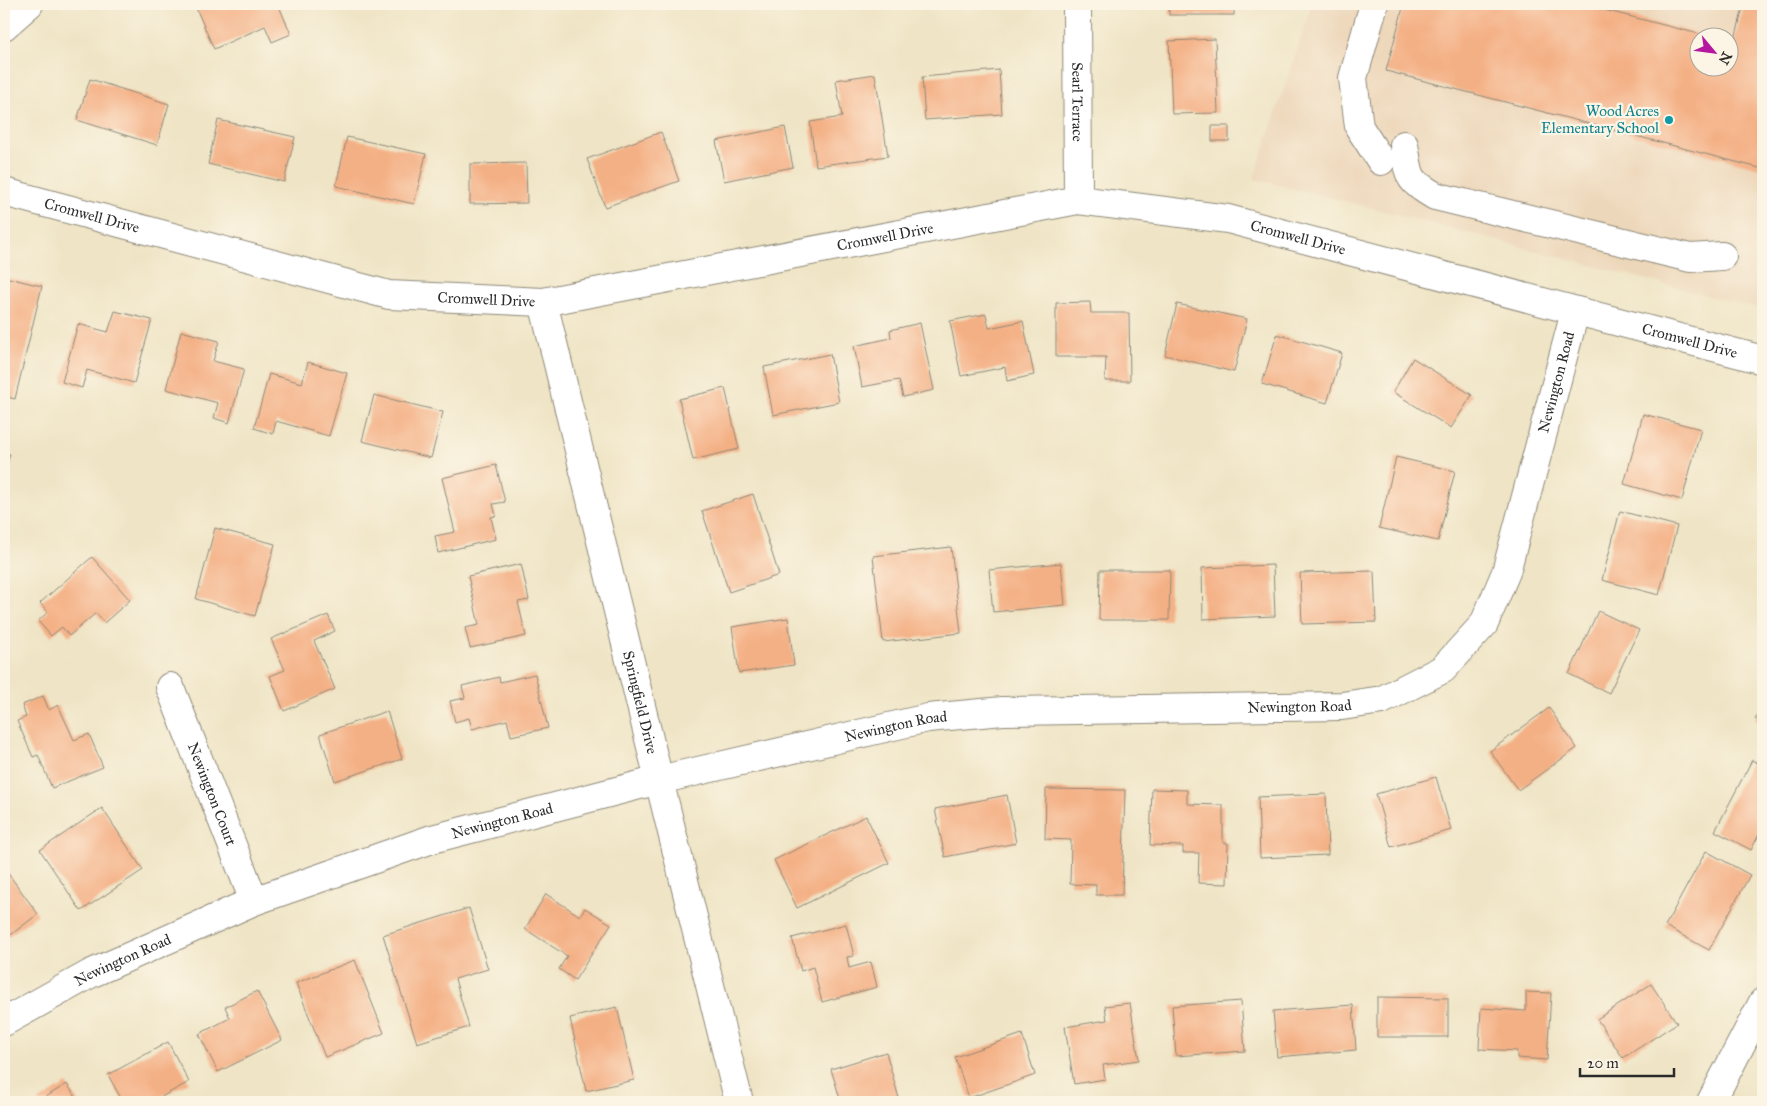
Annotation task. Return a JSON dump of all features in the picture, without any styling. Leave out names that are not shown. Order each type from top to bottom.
[{"type":"street","points":[[4,26],[29,4]]},
{"type":"street","name":"Searl Terrace","points":[[1077,4],[1078,200]]},
{"type":"street","points":[[1374,4],[1354,78],[1359,127],[1382,161]]},
{"type":"street","points":[[1404,145],[1409,176],[1417,186],[1435,196],[1690,258],[1722,256]]},
{"type":"street","name":"Cromwell Drive","points":[[4,192],[389,295],[543,302],[1078,200],[1228,219],[1763,360]]},
{"type":"street","name":"Springfield Drive","points":[[543,302],[739,1102]]},
{"type":"street","name":"Newington Road","points":[[4,1022],[90,974],[254,901],[432,839],[659,780],[928,718],[1003,710],[1342,706],[1382,700],[1443,669],[1484,624],[1506,572],[1575,312]]},
{"type":"street","name":"Newington Court","points":[[170,687],[254,901]]},
{"type":"street","points":[[1711,1102],[1763,1002]]},
{"type":"shaded area","points":[[1312,4],[1763,4],[1763,310],[1254,179]]},
{"type":"building","points":[[205,4],[278,4],[291,34],[272,42],[265,26],[214,49],[196,8]]},
{"type":"building","points":[[1169,4],[1234,4],[1234,15],[1169,15]]},
{"type":"building","name":"Wood Acres Elementary School","points":[[1404,4],[1581,4],[1690,32],[1690,78],[1740,78],[1740,28],[1738,28],[1744,4],[1763,4],[1763,169],[1386,71]]},
{"type":"building","points":[[1215,39],[1218,113],[1172,114],[1169,41]]},
{"type":"building","points":[[999,70],[1002,114],[925,120],[922,77]]},
{"type":"building","points":[[875,74],[888,156],[816,166],[810,122],[842,117],[836,80]]},
{"type":"building","points":[[90,79],[169,104],[157,145],[77,120]]},
{"type":"building","points":[[218,120],[295,137],[284,182],[208,164]]},
{"type":"building","points":[[1212,126],[1229,126],[1229,141],[1212,141]]},
{"type":"building","points":[[785,127],[793,167],[724,181],[716,141]]},
{"type":"building","points":[[661,132],[679,181],[605,207],[587,159]]},
{"type":"building","points":[[347,137],[426,154],[414,204],[336,186]]},
{"type":"building","points":[[526,163],[527,203],[470,204],[470,164]]},
{"type":"building","points":[[4,277],[42,286],[15,399],[4,396]]},
{"type":"building","points":[[1090,302],[1091,313],[1129,313],[1130,381],[1105,381],[1106,357],[1056,357],[1056,303]]},
{"type":"building","points":[[1177,304],[1247,319],[1234,372],[1165,355]]},
{"type":"building","points":[[115,311],[152,320],[134,383],[87,370],[82,388],[62,382],[78,324],[108,332]]},
{"type":"building","points":[[986,314],[989,328],[1023,321],[1034,375],[1007,381],[1005,367],[961,376],[950,321]]},
{"type":"building","points":[[920,323],[934,390],[903,397],[899,380],[862,387],[854,346],[891,338],[890,330]]},
{"type":"building","points":[[181,331],[219,341],[213,361],[244,369],[229,423],[214,418],[218,403],[166,389]]},
{"type":"building","points":[[1277,334],[1342,353],[1327,403],[1262,384]]},
{"type":"building","points":[[830,354],[839,402],[773,415],[764,367]]},
{"type":"building","points":[[1413,358],[1472,395],[1451,428],[1393,392]]},
{"type":"building","points":[[308,362],[347,373],[329,436],[276,421],[273,434],[254,428],[269,374],[302,383]]},
{"type":"building","points":[[725,388],[739,449],[693,460],[679,399]]},
{"type":"building","points":[[374,395],[443,412],[431,458],[362,441]]},
{"type":"building","points":[[1643,414],[1701,429],[1682,500],[1624,484]]},
{"type":"building","points":[[4,453],[10,454],[4,476]]},
{"type":"building","points":[[1396,457],[1455,471],[1438,541],[1379,528]]},
{"type":"building","points":[[496,465],[505,502],[493,504],[496,516],[491,517],[496,539],[438,553],[435,536],[455,532],[442,478]]},
{"type":"building","points":[[753,494],[779,575],[729,592],[702,511]]},
{"type":"building","points":[[1620,511],[1677,526],[1659,595],[1602,580]]},
{"type":"building","points":[[215,528],[275,544],[255,616],[196,599]]},
{"type":"building","points":[[951,547],[961,633],[883,642],[873,556]]},
{"type":"building","points":[[92,557],[130,600],[104,623],[96,613],[69,636],[62,627],[51,636],[38,621],[48,612],[40,603]]},
{"type":"building","points":[[1061,563],[1065,605],[993,612],[989,570]]},
{"type":"building","points":[[521,564],[529,600],[518,602],[526,636],[470,648],[465,628],[479,625],[468,576]]},
{"type":"building","points":[[1273,565],[1275,616],[1203,619],[1202,568]]},
{"type":"building","points":[[1100,570],[1170,570],[1169,620],[1099,620]]},
{"type":"building","points":[[1374,571],[1376,622],[1302,624],[1300,573]]},
{"type":"building","points":[[1598,611],[1639,630],[1609,693],[1569,674]]},
{"type":"building","points":[[328,615],[335,631],[314,641],[335,689],[284,711],[270,676],[285,670],[271,639]]},
{"type":"building","points":[[788,618],[794,665],[739,673],[732,627]]},
{"type":"building","points":[[535,674],[548,728],[511,736],[507,720],[472,729],[469,718],[455,722],[450,701],[465,698],[462,686],[499,677],[500,682]]},
{"type":"building","points":[[43,696],[49,710],[58,705],[74,740],[89,734],[103,767],[52,788],[38,755],[33,757],[17,721],[26,717],[22,705]]},
{"type":"building","points":[[1763,705],[1763,723],[1755,719]]},
{"type":"building","points":[[1549,708],[1577,748],[1518,790],[1490,751]]},
{"type":"building","points":[[387,711],[402,759],[335,781],[320,734]]},
{"type":"building","points":[[1752,760],[1763,766],[1763,827],[1751,850],[1715,831]]},
{"type":"building","points":[[1436,777],[1451,830],[1391,847],[1376,794]]},
{"type":"building","points":[[1046,789],[1125,790],[1122,895],[1096,895],[1096,885],[1070,884],[1071,840],[1045,839]]},
{"type":"building","points":[[1152,789],[1187,790],[1187,804],[1223,805],[1223,843],[1228,843],[1227,884],[1198,883],[1199,853],[1183,853],[1183,846],[1150,845]]},
{"type":"building","points":[[1326,794],[1328,855],[1260,858],[1258,797]]},
{"type":"building","points":[[1007,795],[1016,843],[945,857],[935,809]]},
{"type":"building","points":[[102,808],[143,870],[81,911],[40,850]]},
{"type":"building","points":[[866,816],[889,863],[797,908],[774,860]]},
{"type":"building","points":[[1706,851],[1750,875],[1709,950],[1665,926]]},
{"type":"building","points":[[4,868],[38,914],[4,940]]},
{"type":"building","points":[[546,894],[580,916],[585,908],[611,924],[575,980],[559,969],[567,956],[525,929]]},
{"type":"building","points":[[469,908],[488,969],[455,979],[469,1027],[417,1043],[383,935]]},
{"type":"building","points":[[846,924],[854,956],[847,957],[849,968],[871,962],[877,987],[822,1002],[813,967],[801,971],[792,938]]},
{"type":"building","points":[[355,960],[384,1033],[325,1057],[296,983]]},
{"type":"building","points":[[1651,984],[1677,1023],[1623,1058],[1597,1019]]},
{"type":"building","points":[[257,991],[282,1040],[218,1072],[199,1034],[230,1018],[225,1007]]},
{"type":"building","points":[[1526,992],[1551,993],[1547,1060],[1517,1058],[1517,1051],[1479,1049],[1481,1008],[1526,1011]]},
{"type":"building","points":[[1377,997],[1448,998],[1448,1037],[1377,1037]]},
{"type":"building","points":[[1241,1001],[1245,1051],[1176,1056],[1172,1006]]},
{"type":"building","points":[[1130,1003],[1139,1060],[1103,1065],[1105,1079],[1074,1084],[1065,1027],[1107,1020],[1105,1006]]},
{"type":"building","points":[[1353,1005],[1356,1050],[1277,1057],[1273,1011]]},
{"type":"building","points":[[617,1007],[634,1080],[586,1091],[570,1018]]},
{"type":"building","points":[[1022,1034],[1035,1075],[969,1098],[955,1057]]},
{"type":"building","points":[[168,1042],[189,1082],[152,1102],[123,1102],[108,1075]]},
{"type":"building","points":[[886,1052],[900,1102],[841,1102],[831,1069]]},
{"type":"building","points":[[67,1084],[79,1102],[37,1102]]},
{"type":"place","name":"Wood Acres Elementary School","points":[[1669,120]]}]
